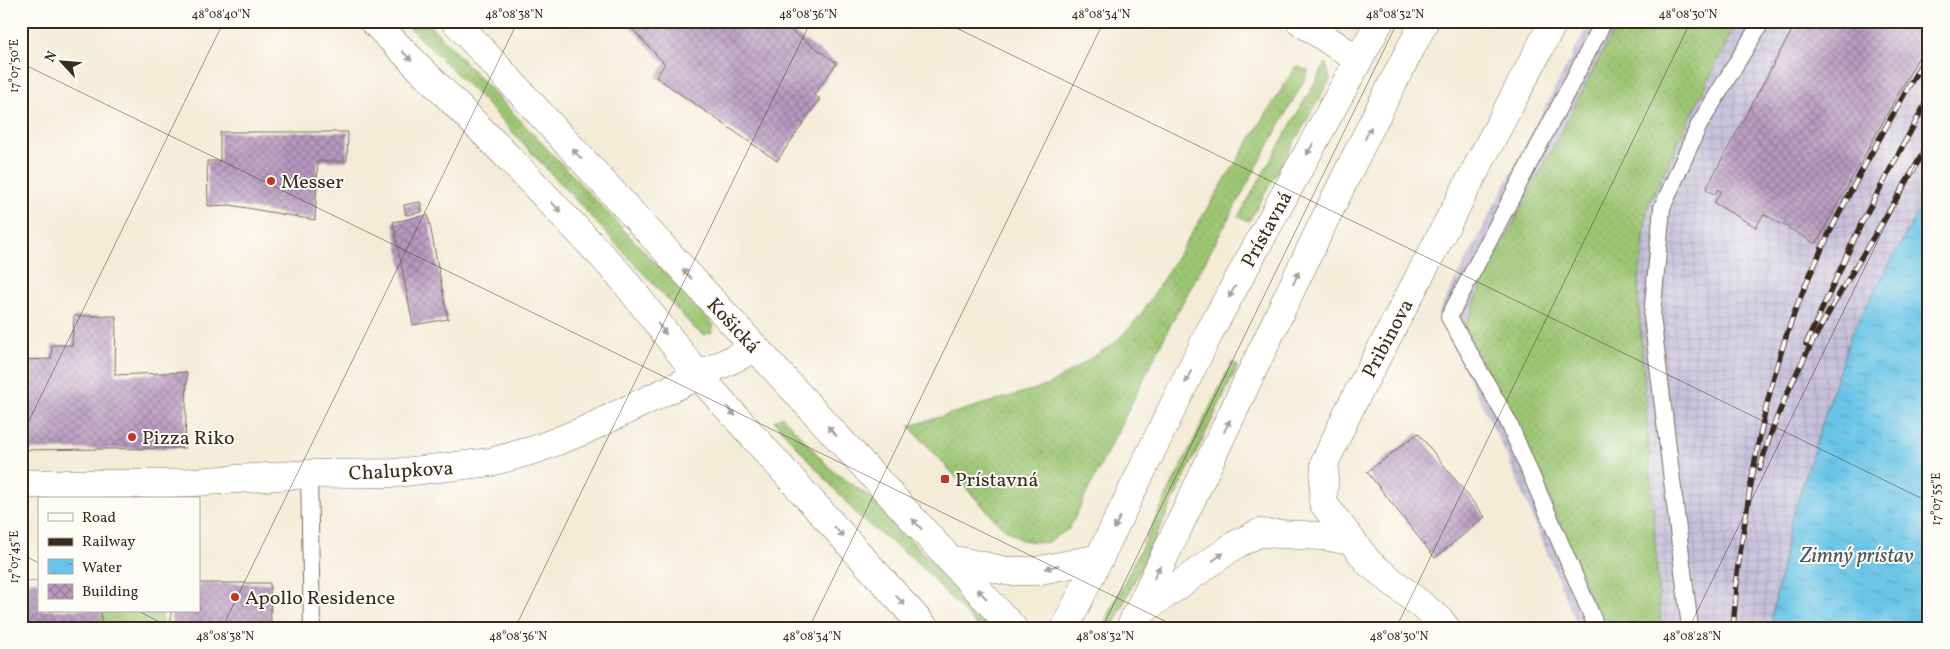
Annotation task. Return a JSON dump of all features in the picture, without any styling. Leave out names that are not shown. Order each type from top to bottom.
[{"type":"main road","points":[[373,21],[510,158],[619,274],[698,375],[925,628]]},
{"type":"main road","name":"Košická","points":[[454,21],[1013,628]]},
{"type":"main road","points":[[1300,21],[1358,60]]},
{"type":"main road","name":"Prístavná","points":[[1065,628],[1210,333],[1380,21]]},
{"type":"main road","points":[[1134,624],[1259,361],[1314,238],[1425,21]]},
{"type":"main road","name":"Pribinova","points":[[1446,628],[1439,619],[1369,563],[1323,503],[1325,462],[1349,410],[1554,21]]},
{"type":"main road","name":"Chalupkova","points":[[21,484],[164,484],[309,474],[396,473],[491,462],[537,449],[583,431],[756,348]]},
{"type":"main road","points":[[1134,624],[1235,545],[1259,533],[1322,536],[1352,541]]},
{"type":"main road","points":[[950,559],[1007,571],[1036,571],[1100,558]]},
{"type":"lane","points":[[1597,628],[1508,421],[1449,317],[1604,21]]},
{"type":"lane","points":[[1690,628],[1652,316],[1662,208],[1699,125],[1762,21]]},
{"type":"lane","points":[[309,474],[312,628]]},
{"type":"shaded area","points":[[1590,21],[1929,21],[1929,192],[1850,336],[1790,524],[1770,628],[1578,628],[1508,458],[1438,314]]},
{"type":"green space","points":[[402,21],[426,21],[714,325],[712,332],[704,335],[695,329],[482,99]]},
{"type":"green space","points":[[1619,21],[1737,21],[1647,207],[1638,293],[1661,628],[1603,628],[1545,487],[1465,327],[1484,280]]},
{"type":"green space","points":[[1326,63],[1330,80],[1249,221],[1238,217]]},
{"type":"green space","points":[[1296,66],[1309,71],[1172,322],[1069,529],[1046,543],[1021,540],[1000,525],[909,426],[1049,385],[1116,342],[1140,316]]},
{"type":"green space","points":[[1232,362],[1238,366],[1112,628],[1102,628]]},
{"type":"green space","points":[[782,416],[830,468],[875,501],[993,628],[979,628],[915,560],[862,520],[774,421]]},
{"type":"green space","points":[[69,612],[162,612],[162,628],[69,628]]},
{"type":"water","name":"Zimný prístav","points":[[1929,192],[1929,628],[1770,628],[1790,524],[1850,336]]},
{"type":"building","points":[[625,21],[777,21],[837,63],[814,95],[820,99],[777,161],[656,77],[665,64]]},
{"type":"building","points":[[1797,21],[1929,21],[1929,38],[1816,244],[1764,214],[1756,227],[1714,203],[1721,191],[1718,189],[1715,195],[1706,189]]},
{"type":"building","points":[[220,132],[348,132],[347,161],[318,161],[315,220],[230,205],[208,206],[207,161],[220,161]]},
{"type":"building","points":[[420,202],[422,212],[406,215],[404,205]]},
{"type":"building","points":[[428,215],[448,319],[413,325],[393,222]]},
{"type":"building","points":[[74,316],[116,316],[115,375],[187,372],[185,448],[21,450],[21,360],[51,359],[52,345],[72,345]]},
{"type":"building","points":[[1418,433],[1485,517],[1435,558],[1367,472]]},
{"type":"building","points":[[21,581],[38,581],[38,612],[101,612],[101,628],[21,628]]},
{"type":"building","name":"Apollo Residence","points":[[200,583],[270,583],[271,628],[171,628],[171,612],[200,612]]},
{"type":"railway","points":[[1735,587],[1758,445],[1775,375],[1797,306],[1842,208],[1929,50]]},
{"type":"railway","points":[[1806,344],[1862,222],[1929,97]]},
{"type":"railway","points":[[1760,468],[1774,426],[1812,342],[1929,142]]},
{"type":"railway","points":[[1733,628],[1737,580]]},
{"type":"place","name":"Messer","points":[[271,181]]},
{"type":"place","name":"Pizza Riko","points":[[132,437]]},
{"type":"place","name":"Prístavná","points":[[945,479]]},
{"type":"place","name":"Apollo Residence","points":[[235,597]]}]
